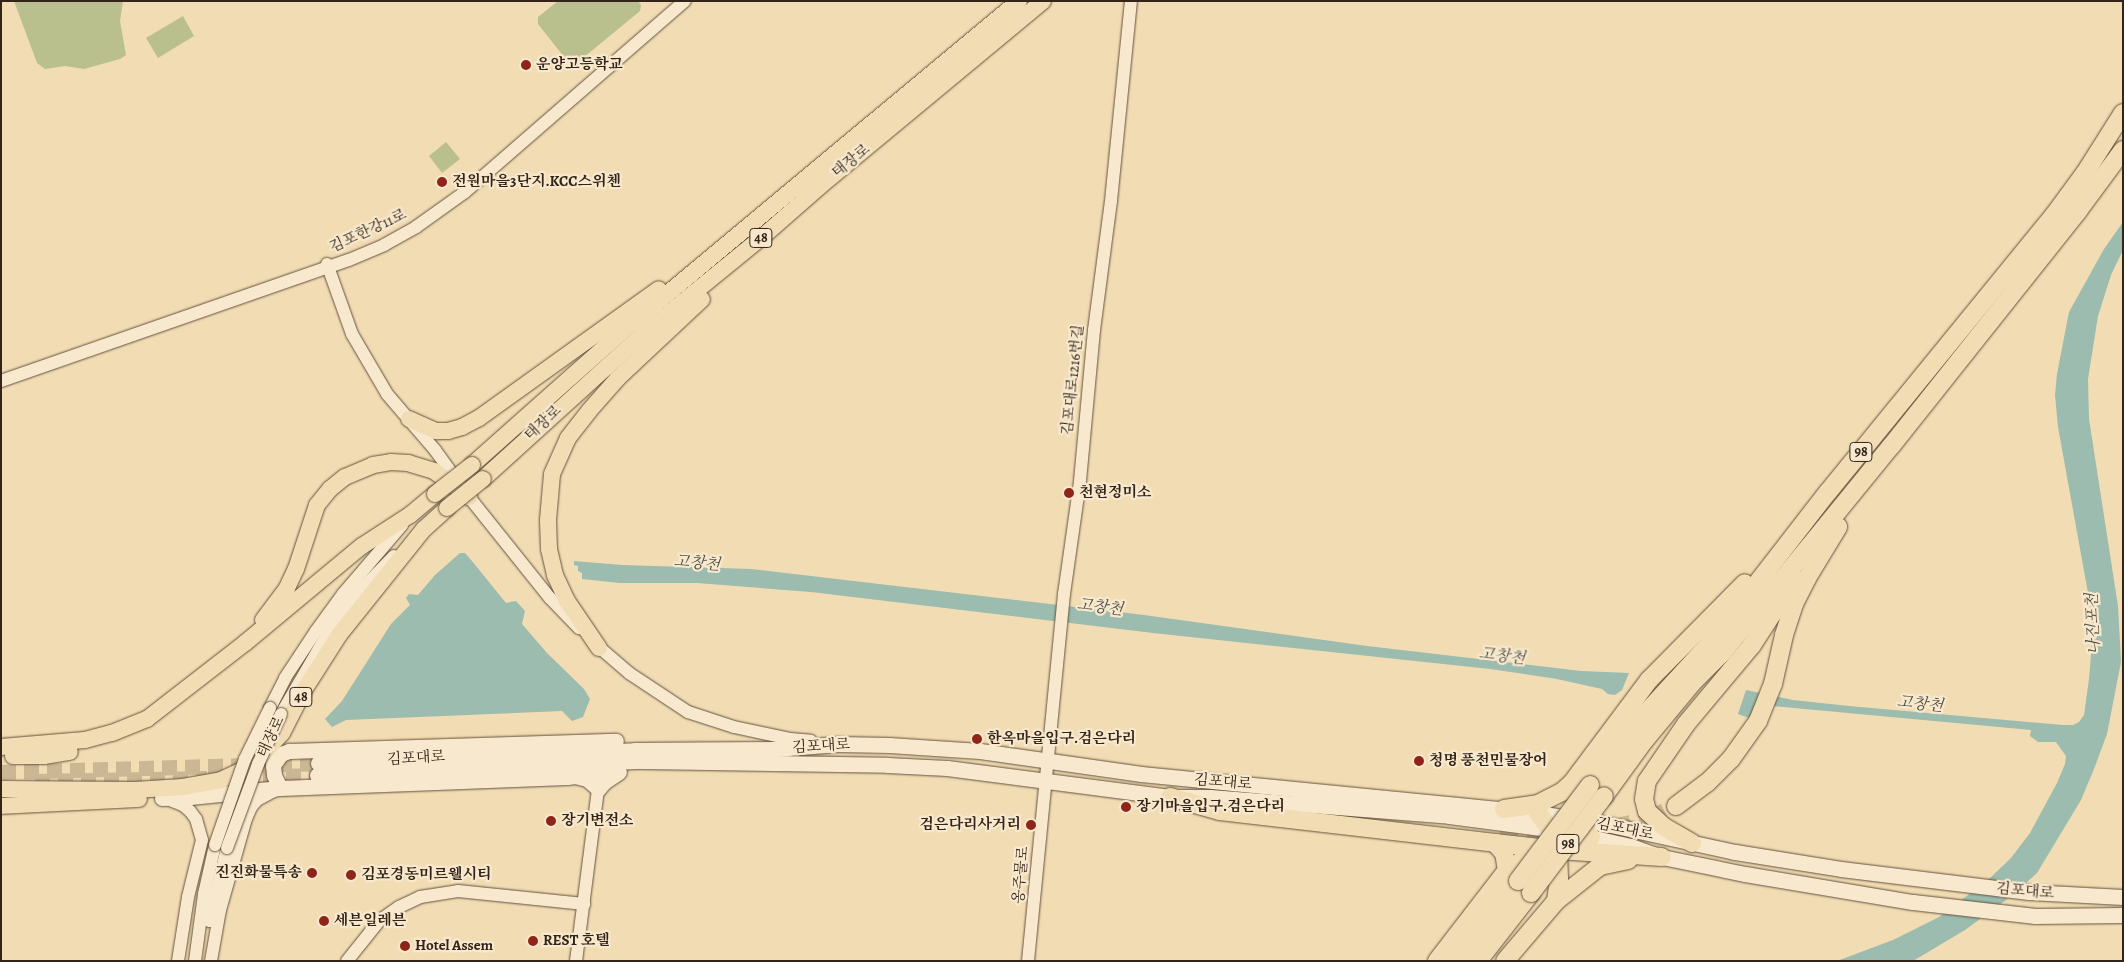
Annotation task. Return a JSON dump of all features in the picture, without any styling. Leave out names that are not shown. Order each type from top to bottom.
[{"type":"highway","name":"98","points":[[1457,961],[1512,875],[1590,785],[1644,715],[1713,640],[1828,492],[2054,215],[2085,173],[2123,113]]},
{"type":"highway","name":"98","points":[[1478,961],[1681,697],[1723,652],[1892,445],[2078,211],[2123,150]]},
{"type":"highway","points":[[1676,806],[1707,784],[1731,759],[1758,721],[1774,684],[1789,619],[1807,578],[1892,445]]},
{"type":"highway","points":[[1504,809],[1538,804],[1550,800],[1572,783],[1649,680],[1726,604],[1828,492]]},
{"type":"highway","points":[[1692,843],[1663,826],[1647,811],[1644,799],[1647,780],[1686,724],[1752,645],[1846,501]]},
{"type":"highway","points":[[1572,783],[1569,810],[1590,837]]},
{"type":"highway","points":[[1170,797],[1220,811],[1498,839],[1558,850],[1662,857]]},
{"type":"highway","points":[[1538,813],[1550,829],[1558,850],[1559,880],[1556,901]]},
{"type":"highway","points":[[1498,839],[1512,875]]},
{"type":"highway","points":[[1505,961],[1556,901],[1600,866],[1616,861],[1662,857]]},
{"type":"highway","points":[[1437,961],[1523,860],[1543,861],[1550,866],[1559,880]]},
{"type":"main road","name":"태장로","points":[[410,515],[472,465],[631,324],[1019,1]]},
{"type":"main road","name":"태장로","points":[[424,530],[642,335],[761,238],[819,186],[1043,1]]},
{"type":"main road","points":[[599,648],[568,601],[556,575],[549,549],[549,490],[557,458],[568,438],[618,378],[710,292],[761,238]]},
{"type":"main road","points":[[409,419],[436,431],[448,431],[462,427],[479,418],[631,308],[732,241]]},
{"type":"main road","points":[[245,644],[287,588],[296,569],[317,504],[330,489],[345,477],[374,465],[390,462],[408,463],[434,471],[469,496]]},
{"type":"main road","name":"48","points":[[1,746],[85,740],[112,733],[147,719],[245,644],[362,546],[410,515]]},
{"type":"main road","name":"48","points":[[1,796],[47,796],[183,787],[221,780],[253,766],[282,733],[304,690],[339,635],[424,530]]},
{"type":"main road","points":[[1,756],[44,756],[98,746],[118,740],[147,719]]},
{"type":"main road","name":"김포대로","points":[[280,788],[273,766],[281,754],[289,751],[570,742],[790,739]]},
{"type":"main road","name":"김포대로","points":[[2123,897],[2030,892],[1957,885],[1841,869],[1692,843],[1538,813],[1141,774],[980,751],[890,744],[838,744],[776,749],[635,750],[318,769],[642,761],[887,765],[947,768],[1170,797],[1210,796],[1439,815],[1550,829],[1631,846],[1662,857],[1745,874],[1913,902],[2001,914],[2073,917],[2123,915]]},
{"type":"main road","name":"김포대로","points":[[1,806],[190,797],[280,788],[573,776],[734,764]]},
{"type":"main road","points":[[573,776],[587,779],[598,789],[604,782],[620,771]]},
{"type":"main road","points":[[162,798],[199,790],[221,780]]},
{"type":"main road","points":[[1,789],[134,790]]},
{"type":"street","name":"김포한강11로","points":[[327,265],[349,257],[415,224],[463,190],[680,1]]},
{"type":"street","name":"김포한강11로","points":[[1,379],[384,245],[416,227],[466,192],[685,1]]},
{"type":"street","name":"김포대로1216번길","points":[[1048,762],[1064,594],[1080,481],[1094,330],[1111,201],[1131,1]]},
{"type":"street","points":[[327,265],[344,314],[363,356],[387,394],[409,419],[550,598],[599,648],[629,673],[688,712],[734,727],[790,739],[838,744]]},
{"type":"street","name":"태장로","points":[[194,961],[204,894],[221,846],[258,764],[285,678],[343,594],[410,515]]},
{"type":"street","name":"태장로","points":[[276,711],[357,594],[424,530]]},
{"type":"street","name":"옹주물로","points":[[1028,961],[1048,762]]},
{"type":"street","points":[[211,961],[228,881],[251,807],[257,800],[280,788]]},
{"type":"street","points":[[576,961],[598,789]]},
{"type":"street","points":[[162,798],[183,806],[190,811],[196,819],[202,840],[188,897],[178,961]]},
{"type":"street","name":"태장로","points":[[203,961],[221,846]]},
{"type":"street","points":[[347,961],[379,921],[399,907],[420,897],[458,891],[584,904]]},
{"type":"green space","points":[[14,1],[123,1],[120,21],[126,55],[120,59],[84,69],[65,66],[45,69],[37,63]]},
{"type":"green space","points":[[558,1],[638,1],[641,5],[640,11],[572,67],[538,24],[538,17]]},
{"type":"green space","points":[[183,16],[194,36],[158,58],[146,38]]},
{"type":"green space","points":[[446,142],[460,159],[442,173],[429,156]]},
{"type":"water","name":"나진포천","points":[[2123,222],[2123,250],[2111,275],[2098,316],[2088,379],[2089,419],[2118,606],[2121,662],[2107,734],[2094,769],[2081,800],[2037,873],[2010,897],[1965,930],[1913,961],[1837,961],[1893,940],[1939,917],[1988,880],[2011,858],[2030,833],[2057,783],[2065,764],[2066,756],[2056,742],[2038,742],[2030,736],[2031,730],[1772,706],[1749,718],[1738,714],[1746,690],[1793,700],[1849,706],[2063,725],[2073,725],[2079,722],[2084,715],[2089,679],[2092,643],[2090,604],[2058,427],[2055,395],[2057,374],[2069,312],[2104,249]]},
{"type":"water","points":[[460,553],[465,553],[506,603],[516,601],[525,611],[522,624],[547,653],[584,689],[590,699],[583,717],[572,721],[562,711],[346,720],[332,727],[325,719],[342,701],[391,624],[410,605],[406,598],[409,594],[418,595],[435,575]]},
{"type":"water","points":[[574,561],[622,565],[751,569],[1144,615],[1367,646],[1581,671],[1629,673],[1622,690],[1615,695],[1608,694],[1602,689],[1557,679],[1490,669],[1153,633],[811,592],[697,583],[620,583],[582,579],[582,573],[578,571],[578,566],[574,565]]},
{"type":"tunnel","points":[[1,772],[318,763]]},
{"type":"tunnel","points":[[240,777],[317,775]]},
{"type":"tunnel","points":[[35,781],[207,778]]},
{"type":"tunnel","points":[[1613,828],[1649,820],[1676,806]]},
{"type":"tunnel","points":[[1500,836],[1557,833]]},
{"type":"place","name":"운양고등학교","points":[[526,65]]},
{"type":"place","name":"전원마을3단지.KCC스위첸","points":[[442,182]]},
{"type":"place","name":"천현정미소","points":[[1069,493]]},
{"type":"place","name":"한옥마을입구.검은다리","points":[[977,739]]},
{"type":"place","name":"청명 풍천민물장어","points":[[1419,761]]},
{"type":"place","name":"장기마을입구.검은다리","points":[[1126,807]]},
{"type":"place","name":"장기변전소","points":[[551,821]]},
{"type":"place","name":"검은다리사거리","points":[[1031,825]]},
{"type":"place","name":"진진화물특송","points":[[312,873]]},
{"type":"place","name":"김포경동미르웰시티","points":[[351,875]]},
{"type":"place","name":"세븐일레븐","points":[[324,921]]},
{"type":"place","name":"REST 호텔","points":[[533,941]]},
{"type":"place","name":"Hotel Assem","points":[[405,946]]},
{"type":"water label","name":"고창천","points":[[697,563]]},
{"type":"water label","name":"고창천","points":[[1100,607]]},
{"type":"water label","name":"고창천","points":[[1502,656]]},
{"type":"water label","name":"고창천","points":[[1920,704]]}]
